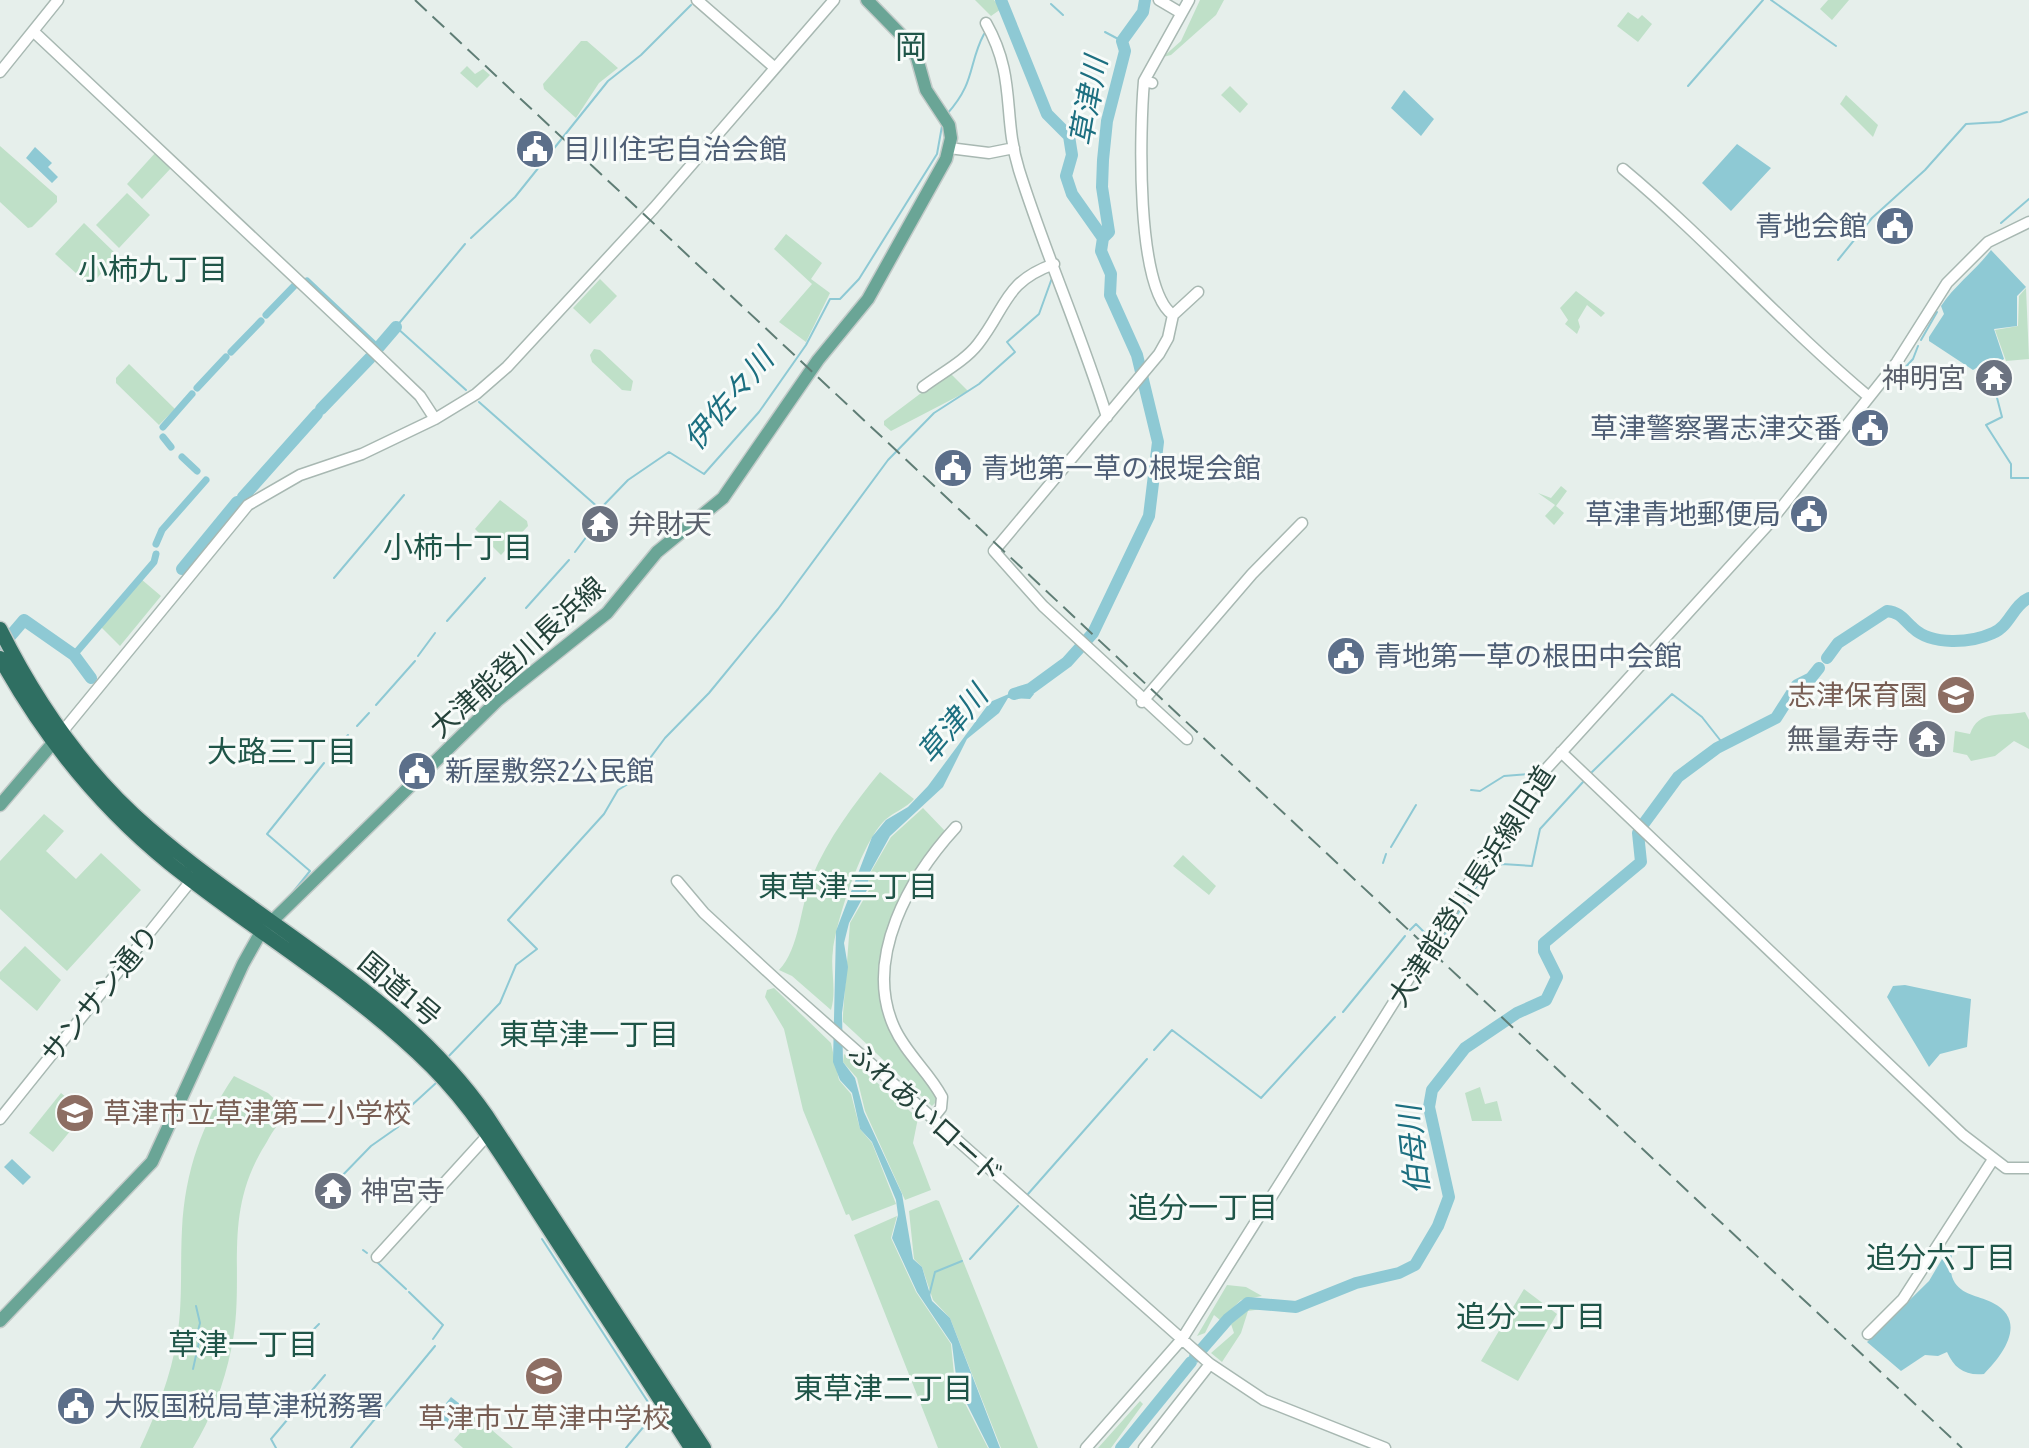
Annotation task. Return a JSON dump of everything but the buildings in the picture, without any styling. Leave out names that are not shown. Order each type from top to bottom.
[{"type":"highway","name":"国道1号","points":[[4,637],[78,773],[138,836],[196,874],[266,927],[419,1054],[469,1110],[691,1448]]},
{"type":"highway","name":"国道1号","points":[[0,658],[36,719],[58,737]]},
{"type":"highway","name":"国道1号","points":[[266,927],[394,1013],[449,1067],[487,1116],[704,1448]]},
{"type":"main road","points":[[867,0],[913,49],[926,90],[949,125],[949,148]]},
{"type":"main road","name":"大津能登川長浜線","points":[[0,1321],[152,1162],[243,964],[266,927],[498,700],[607,613],[657,552],[723,498],[818,360],[868,299],[949,148]]},
{"type":"main road","points":[[0,805],[58,737]]},
{"type":"street","points":[[0,72],[58,0]]},
{"type":"street","points":[[697,0],[775,68]]},
{"type":"street","points":[[58,737],[248,505],[300,475],[362,454],[435,419],[476,394],[507,367],[654,208],[834,0]]},
{"type":"street","points":[[1173,315],[1162,301],[1154,277],[1143,220],[1148,82],[1189,0]]},
{"type":"street","points":[[1163,2],[1181,13]]},
{"type":"street","points":[[986,23],[1004,64],[1014,148],[1054,264],[1111,412]]},
{"type":"street","points":[[33,31],[414,390],[435,419]]},
{"type":"street","points":[[949,148],[987,153],[1014,148]]},
{"type":"street","points":[[1623,169],[1698,233],[1782,321],[1869,397]]},
{"type":"street","name":"大津能登川長浜線旧道","points":[[1086,1448],[1182,1339],[1513,812],[1561,752],[1766,527],[1913,339],[1947,283],[1988,242],[2029,222]]},
{"type":"street","points":[[923,387],[977,346],[1012,288],[1054,264]]},
{"type":"street","points":[[1187,739],[1142,702],[1043,606],[994,551],[1165,346],[1173,315],[1198,292]]},
{"type":"street","points":[[1142,702],[1252,574],[1302,523]]},
{"type":"street","points":[[1561,752],[1992,1161],[2013,1169],[2029,1168]]},
{"type":"street","points":[[933,1118],[941,1108],[942,1097],[894,1028],[886,998],[884,971],[901,908],[923,869],[956,827]]},
{"type":"street","name":"サンサン通り","points":[[0,1119],[196,874]]},
{"type":"street","name":"ふれあいロード","points":[[677,881],[700,909],[791,992],[1208,1362],[1264,1400],[1385,1448]]},
{"type":"street","points":[[377,1257],[487,1136]]},
{"type":"street","points":[[1868,1334],[1903,1299],[1992,1161]]},
{"type":"street","points":[[1144,1448],[1208,1362]]},
{"type":"green space","points":[[975,0],[994,0],[1001,9],[991,16]]},
{"type":"green space","points":[[1200,0],[1224,0],[1216,15],[1171,55],[1163,57],[1181,41]]},
{"type":"green space","points":[[1828,0],[1849,0],[1832,20],[1820,9]]},
{"type":"green space","points":[[1628,12],[1638,19],[1642,15],[1652,24],[1638,42],[1617,26]]},
{"type":"green space","points":[[581,41],[587,41],[618,68],[599,83],[576,118],[544,89],[543,84]]},
{"type":"green space","points":[[467,66],[475,74],[483,69],[490,75],[477,88],[460,73]]},
{"type":"green space","points":[[1230,86],[1248,104],[1240,113],[1221,95]]},
{"type":"green space","points":[[1846,95],[1878,125],[1873,137],[1840,104]]},
{"type":"green space","points":[[0,146],[57,196],[57,202],[32,227],[28,228],[0,202]]},
{"type":"green space","points":[[156,152],[172,167],[142,199],[127,184]]},
{"type":"green space","points":[[127,193],[150,215],[119,248],[96,225]]},
{"type":"green space","points":[[84,223],[115,253],[115,258],[90,286],[55,254]]},
{"type":"green space","points":[[786,234],[822,263],[811,279],[830,293],[806,342],[779,322],[812,284],[774,249]]},
{"type":"green space","points":[[600,279],[617,296],[590,324],[573,308]]},
{"type":"green space","points":[[2026,288],[2029,359],[2006,361],[1995,330],[2018,326],[2019,296]]},
{"type":"green space","points":[[1576,291],[1605,313],[1601,317],[1587,305],[1578,320],[1580,327],[1577,334],[1565,324],[1568,320],[1560,308]]},
{"type":"green space","points":[[594,349],[600,350],[633,381],[631,391],[622,390],[592,362],[590,355]]},
{"type":"green space","points":[[129,364],[175,409],[159,425],[116,383],[116,378]]},
{"type":"green space","points":[[949,372],[968,391],[891,431],[884,425],[884,421]]},
{"type":"green space","points":[[1561,486],[1567,491],[1556,506],[1564,513],[1554,525],[1545,516],[1555,505],[1538,493],[1551,498]]},
{"type":"green space","points":[[500,500],[527,521],[528,526],[501,555],[475,529]]},
{"type":"green space","points":[[141,579],[161,596],[120,646],[99,625]]},
{"type":"green space","points":[[2025,712],[2029,720],[2029,749],[2014,741],[1995,756],[1971,761],[1967,755],[1953,752],[1955,731],[1970,734],[1985,717]]},
{"type":"green space","points":[[880,772],[914,799],[885,820],[859,862],[833,950],[831,1010],[792,976],[779,970],[791,950],[818,863],[842,822]]},
{"type":"green space","points":[[923,808],[946,832],[930,853],[902,904],[885,960],[883,988],[886,1015],[895,1041],[938,1100],[932,1106],[843,1022],[850,923],[869,890],[869,875],[891,837]]},
{"type":"green space","points":[[44,814],[64,831],[46,851],[76,879],[101,853],[141,890],[67,971],[0,909],[0,861]]},
{"type":"green space","points":[[1183,855],[1216,886],[1209,895],[1173,866]]},
{"type":"green space","points":[[25,946],[61,980],[37,1011],[0,979],[0,972]]},
{"type":"green space","points":[[774,988],[831,1043],[839,1080],[851,1094],[860,1129],[872,1143],[896,1204],[852,1221],[849,1214],[846,1215],[803,1110],[784,1029],[765,997],[767,990]]},
{"type":"green space","points":[[844,1054],[918,1118],[913,1143],[931,1190],[905,1200],[865,1111],[857,1078],[843,1062]]},
{"type":"green space","points":[[234,1076],[268,1093],[288,1112],[287,1117],[277,1125],[251,1171],[243,1197],[237,1247],[235,1323],[228,1363],[211,1413],[193,1448],[140,1448],[162,1394],[177,1338],[181,1243],[191,1167],[204,1130]]},
{"type":"green space","points":[[1480,1087],[1485,1104],[1497,1101],[1502,1121],[1472,1121],[1465,1093]]},
{"type":"green space","points":[[61,1093],[85,1113],[53,1152],[29,1133]]},
{"type":"green space","points":[[936,1200],[1038,1448],[1001,1448],[950,1318],[933,1300],[922,1267],[914,1259],[909,1211]]},
{"type":"green space","points":[[897,1216],[891,1238],[916,1292],[951,1344],[955,1384],[988,1448],[938,1448],[854,1235]]},
{"type":"green space","points":[[1227,1285],[1246,1287],[1262,1296],[1241,1300],[1220,1320],[1214,1315],[1205,1333],[1197,1336]]},
{"type":"green space","points":[[1524,1289],[1557,1314],[1518,1381],[1481,1361]]},
{"type":"green space","points":[[1252,1307],[1269,1308],[1248,1311],[1241,1333],[1222,1362],[1211,1353],[1234,1333],[1231,1324]]},
{"type":"green space","points":[[1140,1401],[1143,1404],[1111,1448],[1098,1448]]},
{"type":"green space","points":[[474,1417],[513,1448],[463,1448],[454,1440]]},
{"type":"water","points":[[1404,90],[1434,119],[1421,136],[1391,108]]},
{"type":"water","points":[[1737,144],[1771,168],[1731,211],[1702,183]]},
{"type":"water","points":[[35,147],[52,163],[48,167],[58,177],[52,183],[26,158]]},
{"type":"water","points":[[1991,250],[2026,287],[2017,296],[2017,326],[1994,329],[2004,359],[1991,367],[1986,362],[1973,370],[1929,341],[1929,337],[1944,314],[1941,306]]},
{"type":"water","points":[[1025,687],[1034,694],[1030,699],[1008,698],[999,713],[967,739],[943,787],[890,836],[869,874],[868,888],[849,923],[844,943],[848,967],[842,1013],[843,1062],[855,1078],[864,1112],[902,1194],[913,1259],[922,1267],[932,1301],[950,1318],[1000,1448],[989,1448],[957,1384],[952,1344],[917,1292],[892,1238],[898,1215],[896,1200],[872,1142],[860,1129],[852,1093],[840,1080],[833,1062],[836,931],[872,837],[886,820],[908,807],[928,786],[990,702]]},
{"type":"water","points":[[1905,985],[1971,999],[1967,1047],[1940,1054],[1929,1067],[1887,997],[1893,986]]},
{"type":"water","points":[[12,1159],[31,1177],[23,1185],[4,1167]]},
{"type":"water","points":[[1952,1253],[1951,1272],[1955,1283],[1963,1291],[2003,1310],[2011,1328],[2009,1338],[1984,1374],[1961,1370],[1947,1352],[1938,1356],[1925,1355],[1901,1371],[1867,1342],[1929,1281],[1942,1259]]},
{"type":"water","points":[[451,1397],[465,1408],[448,1428],[435,1417]]},
{"type":"waterway","points":[[1001,0],[1047,114],[1069,136],[1072,155],[1066,176],[1072,194],[1103,238]]},
{"type":"waterway","name":"草津川","points":[[1014,694],[1030,689],[1067,662],[1093,633],[1149,516],[1158,442],[1137,355],[1110,295],[1111,274],[1101,251],[1103,238],[1109,232],[1102,187],[1107,121],[1125,51],[1122,41],[1143,12],[1145,0]]},
{"type":"waterway","points":[[1688,86],[1763,0]]},
{"type":"waterway","points":[[1771,0],[1836,46]]},
{"type":"waterway","name":"伊佐々川","points":[[1051,4],[1063,15]]},
{"type":"waterway","points":[[471,238],[515,197],[608,81],[641,55],[691,5]]},
{"type":"waterway","name":"伊佐々川","points":[[1105,32],[1122,41]]},
{"type":"waterway","name":"伊佐々川","points":[[947,114],[963,92],[984,34]]},
{"type":"waterway","points":[[1838,260],[1872,218],[1925,170],[1966,124],[2000,122],[2027,112]]},
{"type":"waterway","name":"伊佐々川","points":[[479,402],[600,509],[628,480],[669,452],[704,474],[759,412],[806,345],[830,299],[840,299],[859,279],[937,154],[942,126]]},
{"type":"waterway","points":[[2001,223],[2029,199]]},
{"type":"waterway","points":[[465,244],[396,327],[466,390]]},
{"type":"waterway","points":[[447,1058],[500,1003],[516,965],[537,949],[508,920],[604,814],[618,790],[633,781],[665,738],[709,693],[778,609],[888,460],[934,413],[979,384],[1015,352],[1007,342],[1039,314],[1052,278]]},
{"type":"waterway","name":"伊佐々川","points":[[307,281],[378,348]]},
{"type":"waterway","name":"伊佐々川","points":[[266,315],[296,284]]},
{"type":"waterway","points":[[1921,340],[1937,312]]},
{"type":"waterway","name":"伊佐々川","points":[[231,352],[261,321]]},
{"type":"waterway","name":"伊佐々川","points":[[378,348],[396,327]]},
{"type":"waterway","points":[[1888,386],[1913,359],[1918,346]]},
{"type":"waterway","name":"伊佐々川","points":[[197,388],[226,357]]},
{"type":"waterway","name":"伊佐々川","points":[[321,409],[370,358]]},
{"type":"waterway","name":"伊佐々川","points":[[163,427],[192,394]]},
{"type":"waterway","points":[[1996,394],[2002,417],[1986,425],[2011,464],[2011,478],[2029,478]]},
{"type":"waterway","name":"伊佐々川","points":[[243,497],[317,414]]},
{"type":"waterway","name":"伊佐々川","points":[[163,437],[171,447]]},
{"type":"waterway","name":"伊佐々川","points":[[182,457],[197,471]]},
{"type":"waterway","name":"伊佐々川","points":[[156,544],[162,530],[206,480]]},
{"type":"waterway","points":[[334,578],[404,495]]},
{"type":"waterway","name":"伊佐々川","points":[[182,569],[237,502]]},
{"type":"waterway","points":[[575,552],[602,516],[600,510]]},
{"type":"waterway","name":"伊佐々川","points":[[74,655],[154,562],[156,554]]},
{"type":"waterway","points":[[526,608],[569,560]]},
{"type":"waterway","points":[[447,621],[485,578]]},
{"type":"waterway","name":"伯母川","points":[[1827,658],[1838,643],[1887,611],[1899,615],[1930,638],[1963,641],[1999,630],[2019,605],[2029,598]]},
{"type":"waterway","name":"伊佐々川","points":[[0,648],[24,620],[74,655],[91,678]]},
{"type":"waterway","points":[[418,656],[435,633]]},
{"type":"waterway","points":[[376,705],[415,661]]},
{"type":"waterway","name":"伯母川","points":[[1642,826],[1678,777],[1717,748],[1776,718],[1797,685],[1811,678],[1819,668]]},
{"type":"waterway","points":[[1592,772],[1672,694],[1702,717],[1724,745]]},
{"type":"waterway","points":[[357,726],[369,713]]},
{"type":"waterway","points":[[331,754],[348,735]]},
{"type":"waterway","points":[[289,897],[310,871],[267,834],[324,763]]},
{"type":"waterway","points":[[1471,790],[1480,791],[1504,776],[1531,774]]},
{"type":"waterway","points":[[1486,875],[1502,864],[1532,866],[1540,829],[1583,782]]},
{"type":"waterway","points":[[1391,847],[1416,805]]},
{"type":"waterway","name":"伯母川","points":[[1195,1357],[1228,1319],[1248,1303],[1296,1307],[1356,1283],[1399,1273],[1415,1265],[1438,1226],[1449,1197],[1429,1107],[1432,1090],[1465,1048],[1517,1013],[1546,1000],[1557,977],[1544,951],[1544,943],[1641,862],[1638,833]]},
{"type":"waterway","points":[[1383,863],[1386,854]]},
{"type":"waterway","points":[[1454,919],[1481,880]]},
{"type":"waterway","points":[[1410,930],[1416,924],[1428,936]]},
{"type":"waterway","points":[[1437,946],[1448,929]]},
{"type":"waterway","points":[[1343,1012],[1405,936]]},
{"type":"waterway","points":[[1154,1050],[1172,1030],[1261,1098],[1335,1017]]},
{"type":"waterway","points":[[1028,1194],[1147,1059]]},
{"type":"waterway","points":[[328,1209],[340,1196],[337,1181],[371,1146],[398,1127],[412,1105],[436,1083]]},
{"type":"waterway","points":[[970,1259],[1018,1206]]},
{"type":"waterway","points":[[542,1239],[648,1402],[650,1419],[626,1448]]},
{"type":"waterway","points":[[363,1250],[367,1253]]},
{"type":"waterway","points":[[929,1296],[935,1272],[962,1261]]},
{"type":"waterway","points":[[378,1263],[406,1289]]},
{"type":"waterway","points":[[409,1292],[443,1325],[433,1339]]},
{"type":"waterway","points":[[196,1306],[200,1323],[196,1339]]},
{"type":"waterway","points":[[313,1330],[319,1324]]},
{"type":"waterway","points":[[193,1369],[199,1342]]},
{"type":"waterway","points":[[351,1448],[435,1346]]},
{"type":"waterway","name":"伯母川","points":[[1121,1448],[1191,1362]]},
{"type":"waterway","points":[[276,1448],[271,1439],[325,1375]]},
{"type":"railway","points":[[415,0],[1962,1448]]},
{"type":"place","name":"目川住宅自治会館","points":[[535,149]]},
{"type":"place","name":"青地会館","points":[[1895,226]]},
{"type":"place","name":"神明宮","points":[[1994,378]]},
{"type":"place","name":"草津警察署志津交番","points":[[1870,428]]},
{"type":"place","name":"青地第一草の根堤会館","points":[[953,468]]},
{"type":"place","name":"草津青地郵便局","points":[[1809,514]]},
{"type":"place","name":"弁財天","points":[[600,524]]},
{"type":"place","name":"青地第一草の根田中会館","points":[[1346,656]]},
{"type":"place","name":"志津保育園","points":[[1956,695]]},
{"type":"place","name":"無量寿寺","points":[[1927,739]]},
{"type":"place","name":"新屋敷祭2公民館","points":[[417,771]]},
{"type":"place","name":"草津市立草津第二小学校","points":[[75,1113]]},
{"type":"place","name":"神宮寺","points":[[333,1191]]},
{"type":"place","name":"草津市立草津中学校","points":[[544,1376]]},
{"type":"place","name":"大阪国税局草津税務署","points":[[76,1406]]},
{"type":"district","name":"岡","points":[[911,46]]},
{"type":"district","name":"小柿九丁目","points":[[153,269]]},
{"type":"district","name":"小柿十丁目","points":[[458,547]]},
{"type":"district","name":"大路三丁目","points":[[282,751]]},
{"type":"district","name":"東草津三丁目","points":[[848,886]]},
{"type":"district","name":"東草津一丁目","points":[[589,1034]]},
{"type":"district","name":"追分一丁目","points":[[1203,1207]]},
{"type":"district","name":"追分六丁目","points":[[1941,1257]]},
{"type":"district","name":"追分二丁目","points":[[1531,1316]]},
{"type":"district","name":"草津一丁目","points":[[243,1344]]},
{"type":"district","name":"東草津二丁目","points":[[883,1388]]}]
